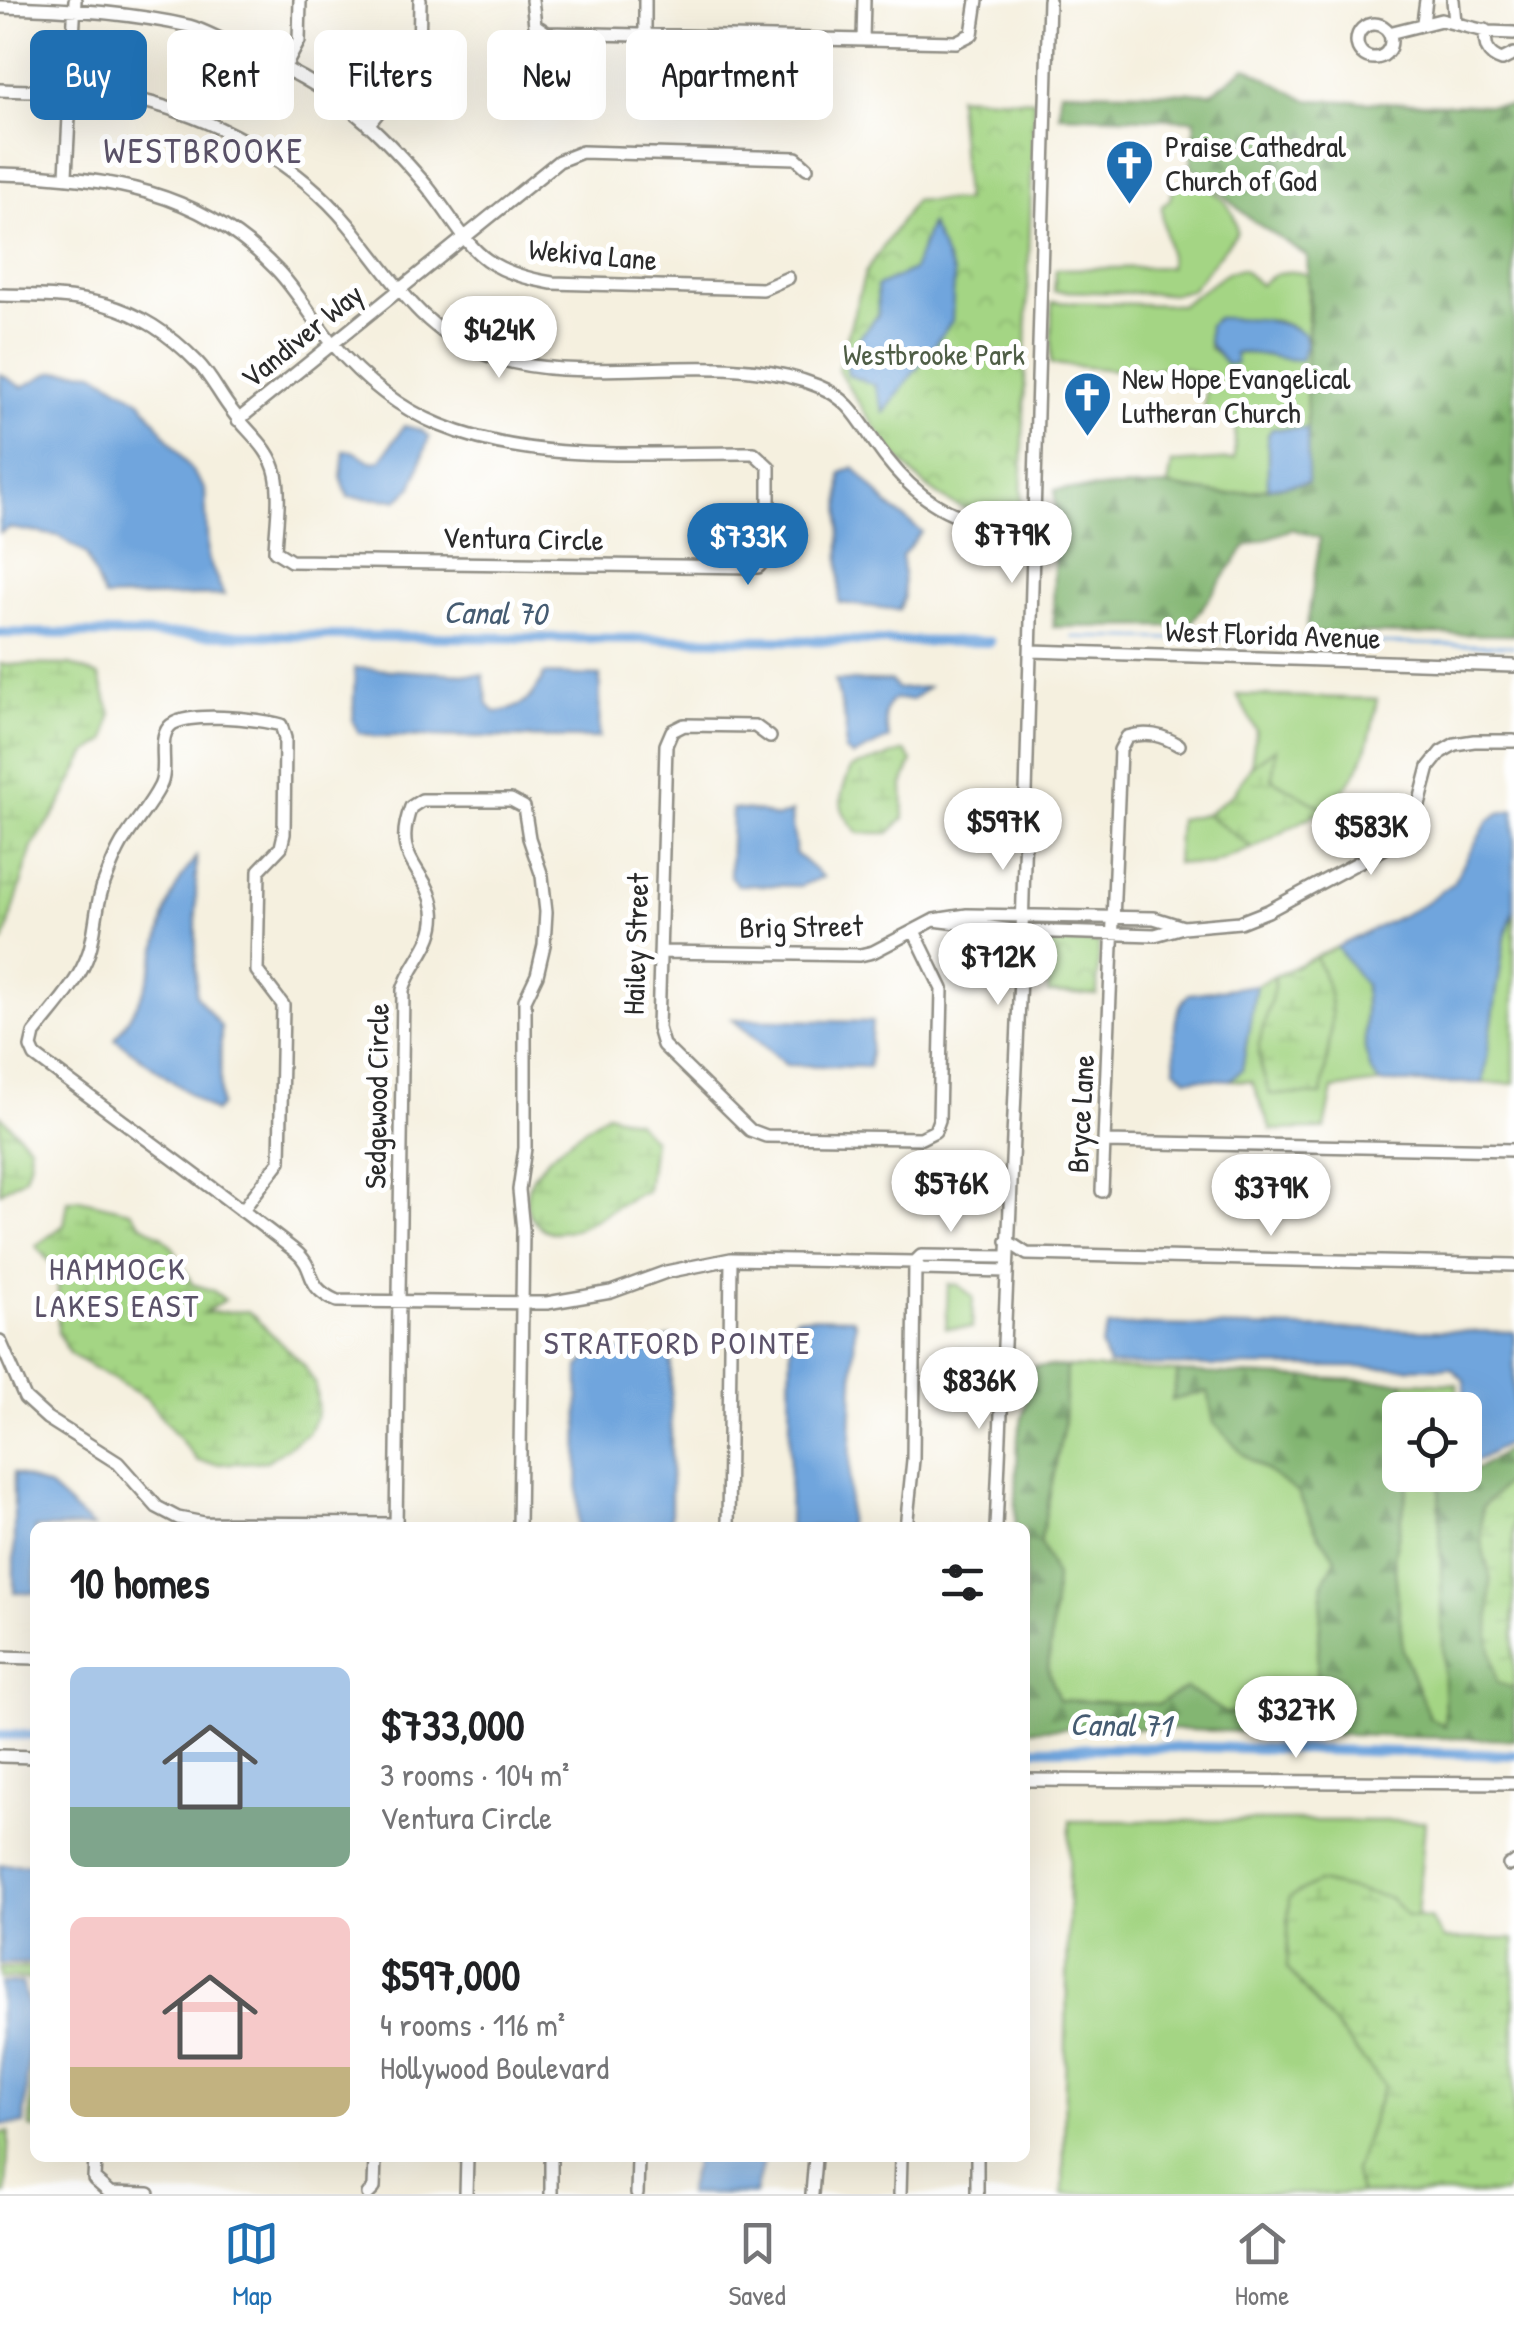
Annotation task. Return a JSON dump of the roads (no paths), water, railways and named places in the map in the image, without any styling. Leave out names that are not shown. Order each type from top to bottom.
[{"type":"street","points":[[294,50],[299,41],[300,0]]},
{"type":"street","points":[[368,125],[420,61],[420,0]]},
{"type":"street","points":[[532,0],[535,25],[548,33],[626,35]]},
{"type":"street","points":[[645,0],[645,30]]},
{"type":"street","points":[[863,40],[864,0]]},
{"type":"street","points":[[833,39],[956,42],[972,34],[977,0]]},
{"type":"street","points":[[996,1522],[1023,915],[1049,0]]},
{"type":"street","points":[[1422,22],[1426,0]]},
{"type":"street","points":[[1453,0],[1456,22]]},
{"type":"street","points":[[74,30],[75,4]]},
{"type":"street","name":"Wekiva Lane","points":[[0,7],[75,4],[199,30]]},
{"type":"street","points":[[1389,33],[1422,22],[1456,22],[1514,33]]},
{"type":"street","points":[[1485,30],[1485,46],[1490,55],[1502,60],[1514,54]]},
{"type":"street","name":"Wekiva Lane","points":[[294,71],[325,89],[368,125],[426,185],[463,240],[502,269],[523,278],[763,289],[788,278]]},
{"type":"street","points":[[0,90],[30,91]]},
{"type":"street","points":[[147,102],[227,130],[286,167],[346,222],[397,290],[435,327],[478,352],[521,366],[772,371],[822,387],[858,412],[903,482],[936,504],[974,520],[1034,523]]},
{"type":"street","points":[[66,175],[69,120]]},
{"type":"street","name":"Vandiver Way","points":[[238,420],[559,161],[582,152],[796,158],[807,168]]},
{"type":"street","points":[[0,174],[66,175],[134,186],[184,204],[246,242],[278,272],[332,343]]},
{"type":"street","points":[[0,295],[75,296],[118,307],[159,330],[198,363],[238,420]]},
{"type":"street","name":"Ventura Circle","points":[[238,420],[270,454],[278,478],[276,550],[292,561],[758,567],[769,555],[770,467],[754,453],[544,451],[490,443],[437,424],[398,402],[361,374],[332,343]]},
{"type":"street","name":"West Florida Avenue","points":[[1031,651],[1514,666]]},
{"type":"street","points":[[242,1211],[280,1161],[283,1005],[257,971],[259,870],[281,847],[284,834],[285,738],[281,725],[266,720],[186,718],[170,726],[164,739],[166,763],[162,782],[123,841],[103,884],[95,908],[90,950],[81,971],[34,1034],[31,1047],[35,1056],[300,1255],[321,1294],[337,1301],[522,1303],[581,1299],[666,1272],[731,1259],[916,1262]]},
{"type":"street","name":"Hailey Street","points":[[770,737],[755,726],[684,724],[672,731],[666,745],[658,1028],[664,1045],[750,1130],[766,1136],[922,1138],[935,1131],[939,1120],[942,989],[941,980],[914,931]]},
{"type":"street","name":"Bryce Lane","points":[[1102,1190],[1120,750],[1127,737],[1137,734],[1161,735],[1179,745]]},
{"type":"street","points":[[934,920],[1022,931],[1155,935],[1183,927],[1240,922],[1268,911],[1384,848],[1404,828],[1418,805],[1429,767],[1441,752],[1474,740],[1514,741]]},
{"type":"street","name":"Sedgewood Circle","points":[[396,1522],[403,990],[407,974],[426,949],[434,912],[428,890],[406,856],[406,818],[411,806],[422,800],[511,800],[524,806],[529,838],[542,876],[546,912],[537,975],[525,1000],[525,1148],[519,1190],[523,1230],[519,1522]]},
{"type":"street","name":"Brig Street","points":[[661,952],[860,954],[873,952],[934,920],[967,915],[1154,918],[1183,927]]},
{"type":"street","points":[[1106,1142],[1514,1150]]},
{"type":"street","points":[[1007,1240],[1027,1254],[1514,1265]]},
{"type":"street","points":[[906,1522],[913,1460],[916,1262],[921,1256],[1007,1257]]},
{"type":"street","points":[[728,1522],[731,1259]]},
{"type":"street","points":[[916,1262],[921,1269],[1006,1271]]},
{"type":"street","points":[[0,1341],[25,1398],[47,1418],[118,1463],[156,1508],[199,1522]]},
{"type":"street","points":[[0,1657],[30,1658]]},
{"type":"street","points":[[0,1756],[30,1758]]},
{"type":"street","points":[[1030,1780],[1514,1783]]},
{"type":"street","points":[[95,2162],[94,2179],[110,2193],[149,2194]]},
{"type":"street","points":[[368,2194],[374,2188],[374,2162]]},
{"type":"street","points":[[466,2194],[467,2162]]},
{"type":"street","points":[[550,2194],[551,2162]]},
{"type":"street","points":[[637,2194],[638,2162]]},
{"type":"street","points":[[812,2194],[815,2162]]},
{"type":"street","points":[[900,2194],[901,2162]]},
{"type":"street","points":[[976,2194],[978,2162]]},
{"type":"water","points":[[930,224],[954,275],[952,321],[884,413],[875,385],[848,375],[845,355],[878,315],[877,286],[913,270]]},
{"type":"water","points":[[1217,318],[1262,320],[1294,328],[1304,334],[1306,344],[1301,360],[1235,353],[1236,364],[1226,364],[1209,339],[1209,325]]},
{"type":"water","points":[[52,372],[94,372],[141,401],[205,489],[208,559],[224,595],[104,598],[86,554],[59,536],[9,528],[0,533],[0,374],[22,387]]},
{"type":"water","points":[[404,426],[421,430],[429,437],[412,488],[397,500],[348,497],[341,477],[344,451],[353,451],[373,462],[381,460]]},
{"type":"water","points":[[1272,429],[1307,429],[1308,482],[1268,488],[1268,435]]},
{"type":"water","points":[[854,467],[888,505],[922,532],[902,556],[904,597],[899,610],[839,603],[841,473]]},
{"type":"water","points":[[355,668],[483,675],[488,705],[495,712],[526,701],[544,674],[600,676],[599,738],[359,733],[353,722]]},
{"type":"water","points":[[835,681],[891,681],[897,689],[928,687],[912,700],[894,699],[885,712],[889,738],[853,756],[845,751],[846,724]]},
{"type":"water","points":[[732,809],[762,812],[776,818],[792,812],[795,853],[823,877],[800,886],[737,885],[730,876]]},
{"type":"water","points":[[1514,810],[1514,909],[1505,937],[1483,1083],[1380,1083],[1371,1071],[1365,1049],[1365,985],[1337,947],[1419,907],[1452,884],[1488,821],[1499,813]]},
{"type":"water","points":[[196,857],[196,995],[221,1027],[220,1106],[214,1112],[115,1039],[143,992],[170,901]]},
{"type":"water","points":[[1256,985],[1242,1070],[1230,1080],[1187,1078],[1175,1069],[1176,1019],[1189,994]]},
{"type":"water","points":[[732,1019],[872,1022],[869,1067],[786,1065]]},
{"type":"water","points":[[796,1317],[852,1318],[855,1323],[848,1522],[789,1522],[791,1324]]},
{"type":"water","points":[[1108,1327],[1514,1332],[1514,1440],[1482,1458],[1482,1392],[1464,1392],[1464,1380],[1451,1368],[1108,1365],[1101,1345]]},
{"type":"water","points":[[671,1337],[671,1522],[578,1522],[579,1367],[587,1358]]},
{"type":"water","points":[[14,1473],[50,1488],[87,1522],[30,1522],[30,1593],[14,1593]]},
{"type":"water","points":[[30,1864],[30,1963],[0,1964],[0,1865]]},
{"type":"water","points":[[0,1983],[22,1983],[28,2005],[24,2124],[0,2125]]},
{"type":"water","points":[[694,2162],[763,2162],[755,2194],[687,2194]]},
{"type":"waterway","name":"Canal 70","points":[[0,633],[990,642]]},
{"type":"waterway","points":[[1072,637],[1514,646]]},
{"type":"waterway","name":"Canal 71","points":[[0,1735],[30,1735]]},
{"type":"waterway","name":"Canal 71","points":[[1030,1749],[1200,1747],[1514,1755]]},
{"type":"place","name":"Praise Cathedral Church of God","points":[[1130,206]]},
{"type":"place","name":"New Hope Evangelical Lutheran Church","points":[[1087,438]]},
{"type":"district","name":"WESTBROOKE","points":[[204,151]]},
{"type":"district","name":"HAMMOCK LAKES EAST","points":[[118,1288]]},
{"type":"district","name":"STRATFORD POINTE","points":[[678,1343]]},
{"type":"park label","name":"Westbrooke Park","points":[[934,355]]}]
